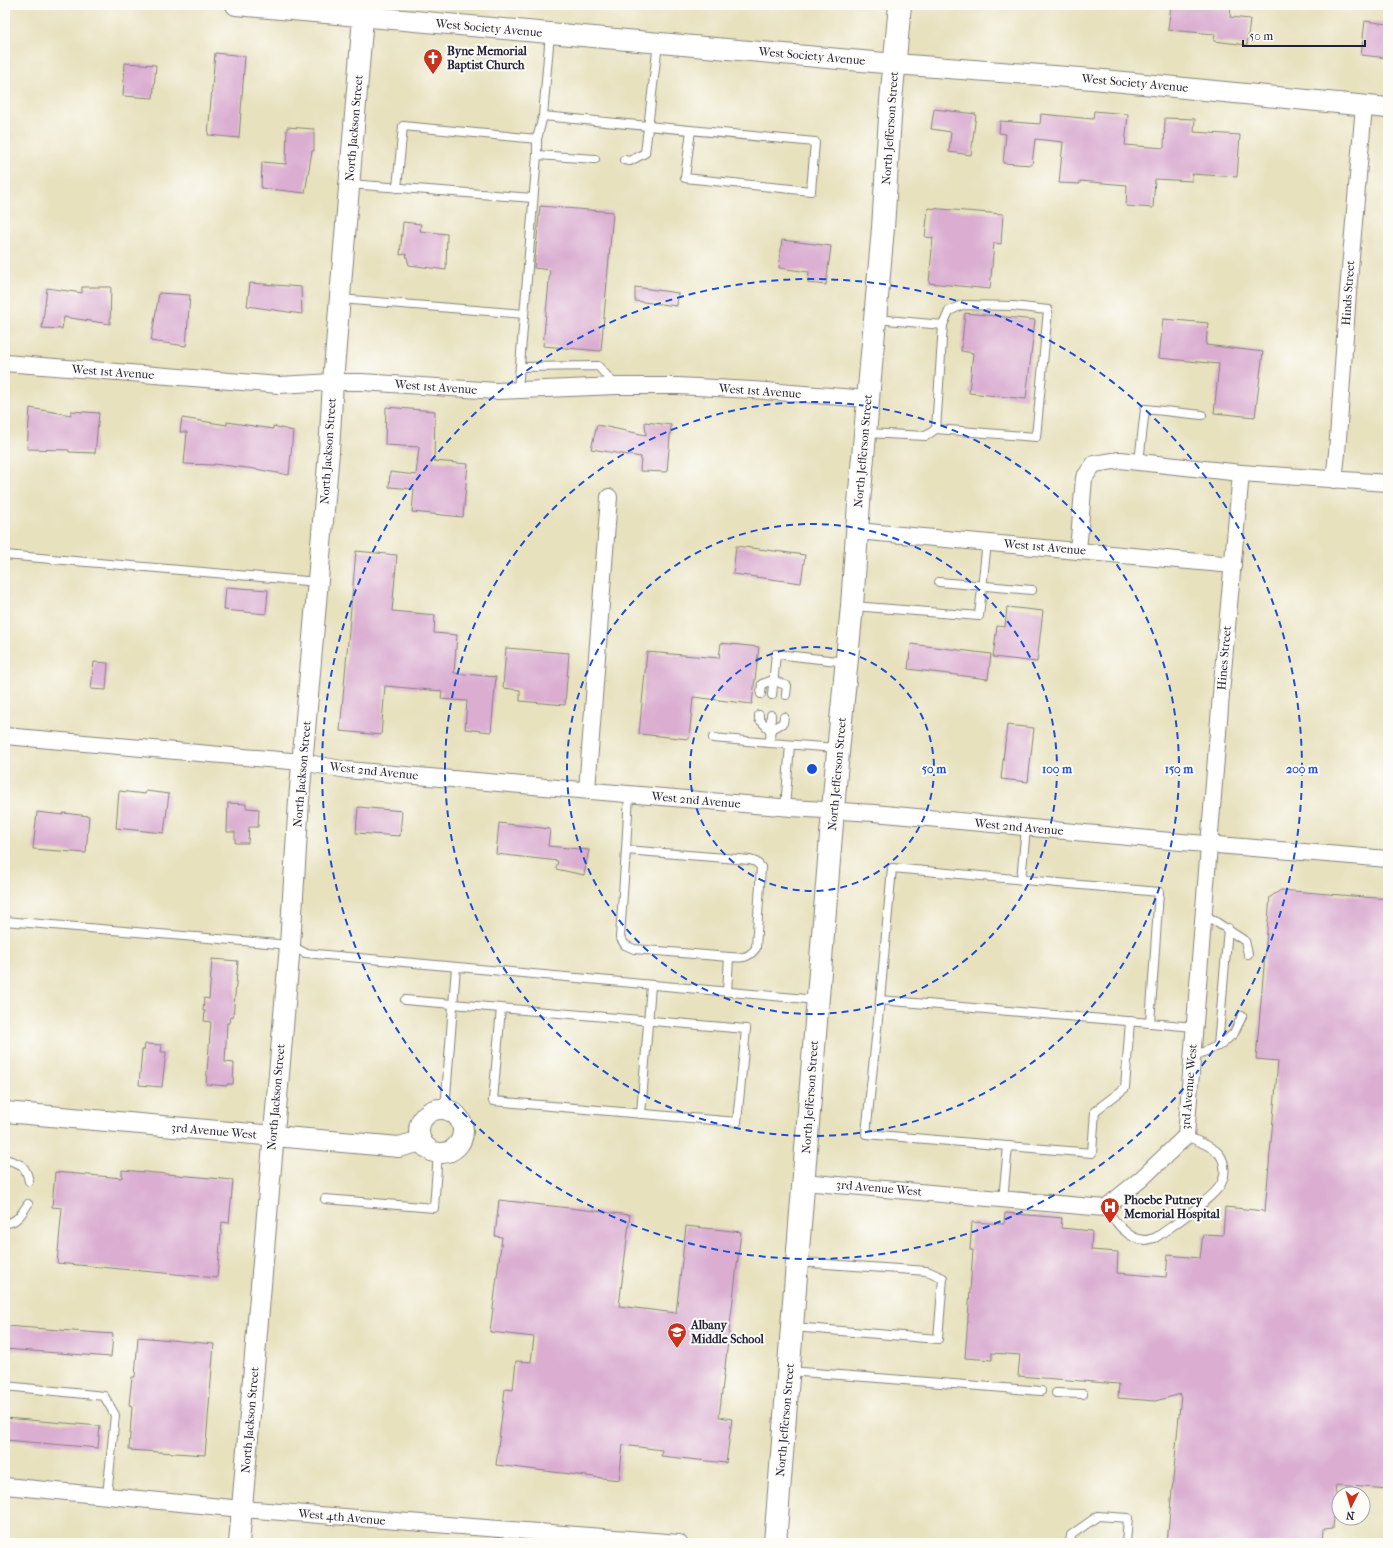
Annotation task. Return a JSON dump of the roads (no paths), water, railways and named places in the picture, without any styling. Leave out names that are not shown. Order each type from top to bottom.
[{"type":"main road","name":"North Jefferson Street","points":[[775,1543],[817,1000],[852,606],[874,319],[883,228],[891,101],[900,5]]},
{"type":"street","name":"West Society Avenue","points":[[236,5],[363,10],[550,33],[895,64],[1093,79],[1388,108]]},
{"type":"street","name":"North Jackson Street","points":[[240,1543],[290,945],[302,762],[318,582],[363,10]]},
{"type":"street","name":"Hinds Street","points":[[1334,480],[1364,106]]},
{"type":"street","name":"West 1st Avenue","points":[[5,363],[279,385],[333,382],[496,391],[557,390],[617,386],[678,386],[868,399]]},
{"type":"street","points":[[1078,550],[1084,478],[1094,464],[1120,460],[1241,473],[1388,484]]},
{"type":"street","name":"Hines Street","points":[[1209,844],[1241,473]]},
{"type":"street","points":[[587,790],[609,498]]},
{"type":"street","name":"West 1st Avenue","points":[[857,531],[1233,565]]},
{"type":"street","name":"West 2nd Avenue","points":[[5,736],[302,762],[347,770],[1388,859]]},
{"type":"street","name":"3rd Avenue West","points":[[803,1182],[1105,1208],[1141,1179],[1186,1136],[1209,844]]},
{"type":"street","points":[[445,1109],[452,1111],[458,1116],[462,1122],[464,1130],[459,1144],[453,1150],[438,1153],[431,1151],[421,1141],[419,1127],[425,1115],[431,1111],[445,1109]]},
{"type":"street","name":"3rd Avenue West","points":[[5,1112],[399,1147],[421,1141]]},
{"type":"street","name":"West 4th Avenue","points":[[5,1486],[560,1539],[679,1543]]},
{"type":"lane","points":[[518,390],[533,198],[538,155],[537,138],[544,116],[550,33]]},
{"type":"lane","points":[[624,160],[630,161],[644,153],[658,42]]},
{"type":"lane","points":[[544,116],[648,125],[815,142],[810,191],[685,178],[690,130]]},
{"type":"lane","points":[[397,188],[403,126],[537,138]]},
{"type":"lane","points":[[538,155],[594,159]]},
{"type":"lane","points":[[349,184],[533,198]]},
{"type":"lane","points":[[340,299],[524,314]]},
{"type":"lane","points":[[865,433],[926,436],[936,429],[1036,437],[1048,310],[1013,306],[962,305],[949,311],[943,325],[936,429]]},
{"type":"lane","points":[[874,319],[943,325]]},
{"type":"lane","points":[[521,367],[598,366],[617,386]]},
{"type":"lane","points":[[1139,462],[1145,410],[1202,415]]},
{"type":"lane","points":[[852,606],[979,616],[987,542]]},
{"type":"lane","points":[[5,555],[318,582]]},
{"type":"lane","points":[[939,582],[1032,590]]},
{"type":"lane","points":[[772,695],[776,654],[847,662]]},
{"type":"lane","points":[[761,694],[762,684],[773,680],[786,686],[786,695]]},
{"type":"lane","points":[[759,715],[759,719],[770,730]]},
{"type":"lane","points":[[770,743],[771,716]]},
{"type":"lane","points":[[770,730],[783,723],[784,717]]},
{"type":"lane","points":[[713,738],[839,748]]},
{"type":"lane","points":[[785,808],[790,745]]},
{"type":"lane","points":[[626,850],[750,860],[756,862],[761,867],[756,948],[751,955],[745,958],[729,957],[634,949],[625,945],[620,937],[629,794]]},
{"type":"lane","points":[[1021,880],[1026,828]]},
{"type":"lane","points":[[1130,1021],[1125,1088],[1095,1111],[1092,1153],[866,1134],[892,868],[1159,892],[1150,1023]]},
{"type":"lane","points":[[1204,914],[1228,928],[1245,941],[1248,954]]},
{"type":"lane","points":[[5,921],[290,945],[305,953],[817,1000]]},
{"type":"lane","points":[[1218,1046],[1228,928]]},
{"type":"lane","points":[[727,992],[729,957]]},
{"type":"lane","points":[[445,1109],[456,967]]},
{"type":"lane","points":[[641,1114],[651,985]]},
{"type":"lane","points":[[405,1000],[648,1020],[746,1029],[737,1122],[492,1101],[501,1008]]},
{"type":"lane","points":[[880,1000],[1194,1027]]},
{"type":"lane","points":[[1192,1058],[1222,1044],[1234,1033],[1242,1016]]},
{"type":"lane","points":[[1105,1208],[1121,1227],[1132,1236],[1145,1240],[1155,1238],[1214,1193],[1223,1180],[1223,1159],[1216,1151],[1186,1136]]},
{"type":"lane","points":[[1003,1200],[1008,1146]]},
{"type":"lane","points":[[325,1199],[434,1208],[438,1153]]},
{"type":"lane","points":[[5,1159],[18,1163],[26,1170],[30,1181]]},
{"type":"lane","points":[[5,1223],[10,1223],[19,1218],[28,1204]]},
{"type":"lane","points":[[792,1327],[938,1339],[943,1278],[927,1271],[797,1262]]},
{"type":"lane","points":[[789,1370],[1041,1392]]},
{"type":"lane","points":[[5,1386],[104,1396],[115,1415],[107,1496]]},
{"type":"lane","points":[[1056,1392],[1083,1394]]},
{"type":"lane","points":[[1070,1543],[1071,1535],[1098,1516],[1128,1518],[1126,1543]]},
{"type":"place","name":"Byne Memorial Baptist Church","points":[[433,75]]},
{"type":"place","name":"Phoebe Putney Memorial Hospital","points":[[1110,1224]]},
{"type":"place","name":"Albany Middle School","points":[[677,1349]]}]
